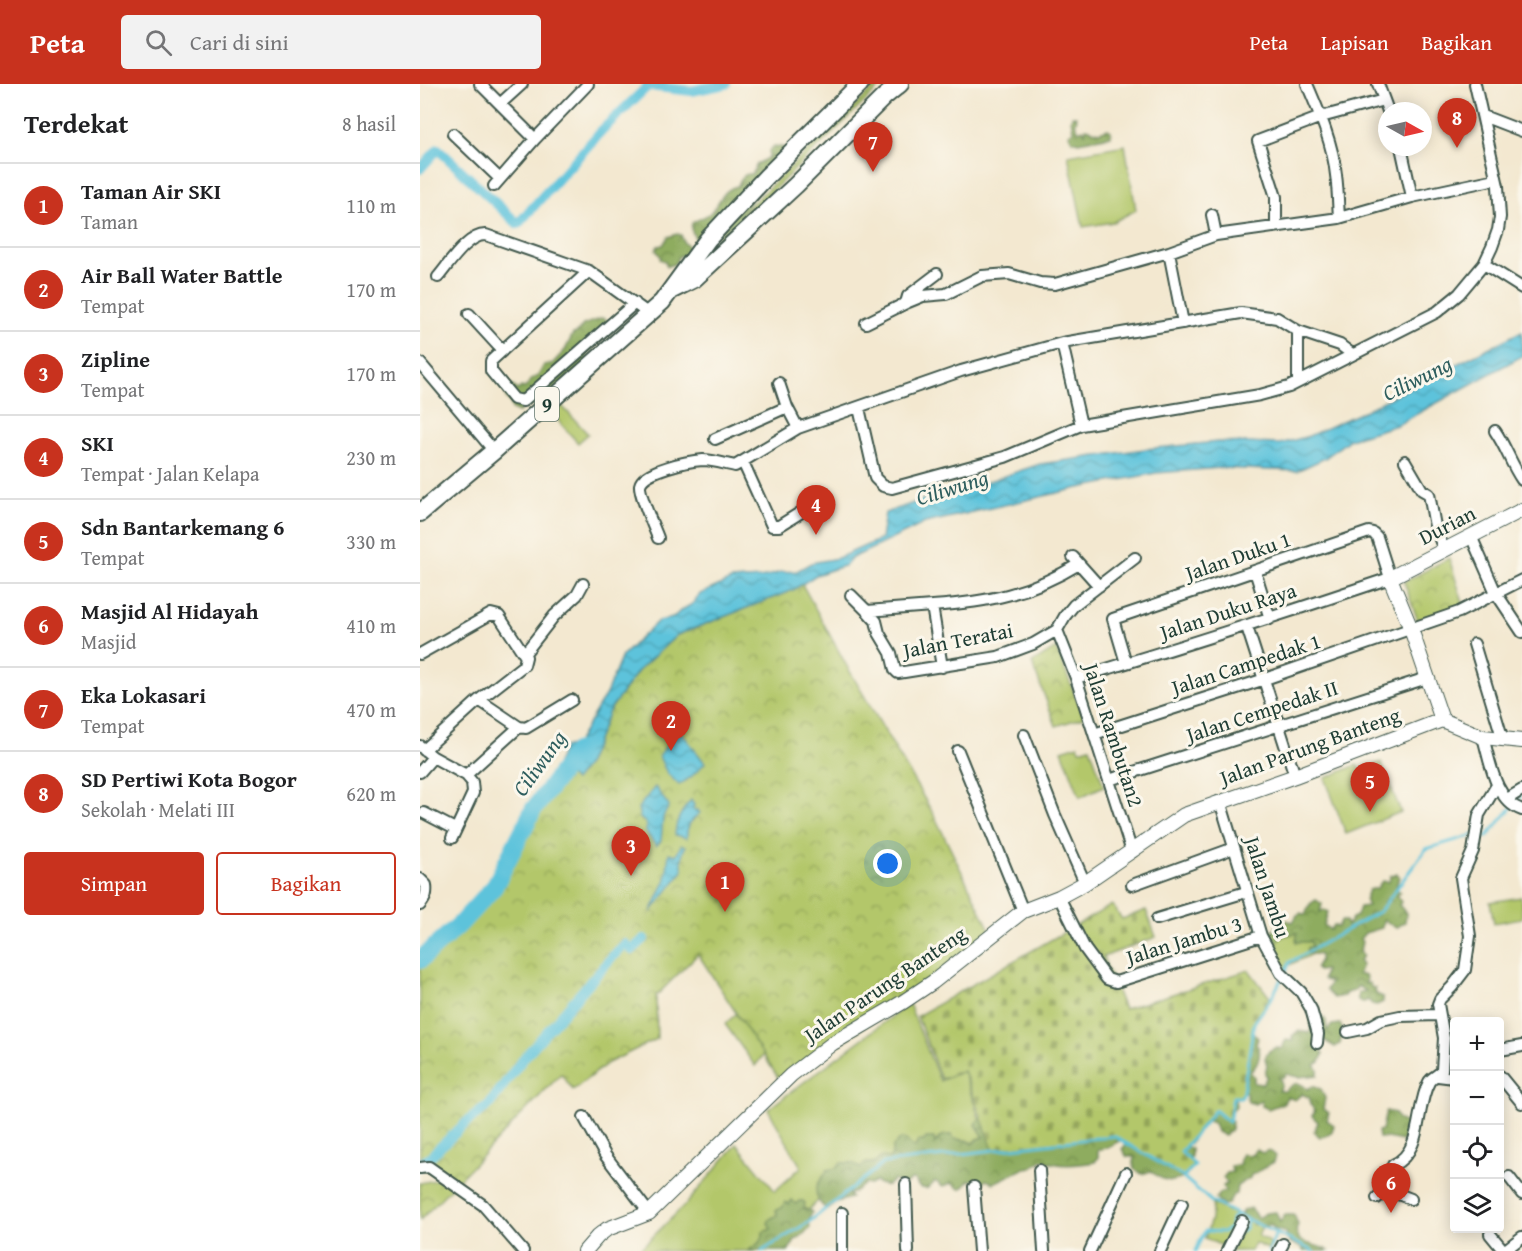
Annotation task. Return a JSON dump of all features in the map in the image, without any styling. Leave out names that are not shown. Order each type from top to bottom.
[{"type":"highway","name":"9","points":[[690,273],[708,239],[766,177],[860,84]]},
{"type":"highway","name":"9","points":[[420,513],[649,314],[690,273],[796,185],[884,97],[900,84]]},
{"type":"street","points":[[480,84],[535,139]]},
{"type":"street","points":[[500,104],[522,84]]},
{"type":"street","points":[[453,134],[497,182],[588,84]]},
{"type":"street","points":[[1307,84],[1321,117],[1336,174],[1339,218]]},
{"type":"street","points":[[1378,84],[1385,102]]},
{"type":"street","points":[[859,408],[875,478],[886,488],[892,488],[1005,457],[1081,425],[1260,395],[1289,387],[1437,312],[1459,294],[1484,264],[1498,230],[1500,202],[1475,84]]},
{"type":"street","points":[[1276,225],[1275,197],[1258,141],[1321,117],[1378,107]]},
{"type":"street","points":[[1483,116],[1522,131]]},
{"type":"street","points":[[1403,156],[1412,197]]},
{"type":"street","points":[[866,323],[923,296],[946,294],[982,276],[1009,274],[1040,283],[1055,284],[1169,252],[1216,235],[1339,218],[1412,197],[1496,179]]},
{"type":"street","points":[[1212,215],[1216,235]]},
{"type":"street","points":[[438,277],[471,240],[480,235],[589,272],[649,314]]},
{"type":"street","points":[[1169,252],[1183,323]]},
{"type":"street","points":[[1484,264],[1522,288]]},
{"type":"street","points":[[589,272],[491,361],[490,368],[514,399],[524,401],[634,303]]},
{"type":"street","points":[[906,303],[908,296],[937,274]]},
{"type":"street","points":[[469,314],[502,350]]},
{"type":"street","points":[[658,538],[640,491],[641,482],[647,476],[689,462],[705,460],[735,466],[798,428],[962,371],[1062,343],[1219,316],[1244,314],[1277,318],[1298,331],[1340,345],[1352,354]]},
{"type":"street","points":[[1298,331],[1298,382]]},
{"type":"street","points":[[1062,343],[1081,425]]},
{"type":"street","points":[[420,363],[494,451]]},
{"type":"street","points":[[779,384],[798,428]]},
{"type":"street","points":[[715,439],[787,407]]},
{"type":"street","points":[[1495,431],[1506,448],[1512,466],[1522,480]]},
{"type":"street","points":[[1405,461],[1422,490],[1430,494],[1436,526],[1444,550]]},
{"type":"street","points":[[743,462],[772,526],[778,526],[803,511]]},
{"type":"street","name":"Durian","points":[[1390,578],[1522,510]]},
{"type":"street","name":"Jalan Duku 1","points":[[1126,663],[1113,619],[1369,532],[1374,533],[1377,537],[1390,578]]},
{"type":"street","points":[[1471,536],[1496,593],[1522,632]]},
{"type":"street","name":"Jalan Teratai","points":[[867,611],[876,621],[879,633],[891,653],[895,670],[898,673],[998,657],[1033,644],[1058,630],[1074,605],[1135,558]]},
{"type":"street","points":[[851,595],[867,611],[969,604],[1047,583],[1076,560],[1099,586]]},
{"type":"street","points":[[1255,570],[1270,619]]},
{"type":"street","points":[[1390,578],[1411,629],[1442,720],[1483,737],[1522,741]]},
{"type":"street","name":"Jalan Duku Raya","points":[[1076,678],[1246,627],[1390,578]]},
{"type":"street","name":"Jalan Campedak 1","points":[[1094,734],[1262,680],[1459,612],[1522,580]]},
{"type":"street","points":[[420,772],[426,751],[479,700],[524,665],[525,653],[554,616],[577,595],[584,584]]},
{"type":"street","points":[[932,606],[942,667]]},
{"type":"street","points":[[420,654],[491,614],[499,616],[525,653]]},
{"type":"street","points":[[1246,627],[1295,776]]},
{"type":"street","name":"Jalan Rambutan2","points":[[1058,630],[1076,678],[1132,852]]},
{"type":"street","points":[[1474,644],[1503,740]]},
{"type":"street","name":"Jalan Cempedak II","points":[[1108,780],[1427,678]]},
{"type":"street","points":[[479,700],[519,727],[526,728],[572,700]]},
{"type":"street","name":"Jalan Parung Banteng","points":[[585,1251],[598,1236],[608,1229],[649,1213],[791,1075],[834,1043],[933,982],[1023,911],[1059,897],[1085,883],[1184,815],[1442,720]]},
{"type":"street","points":[[466,775],[519,727]]},
{"type":"street","points":[[1024,735],[1055,815],[1085,883]]},
{"type":"street","points":[[1483,737],[1497,785],[1514,805],[1522,790]]},
{"type":"street","points":[[424,813],[453,833],[473,794],[472,782],[466,775],[426,751]]},
{"type":"street","points":[[958,751],[1023,911]]},
{"type":"street","points":[[1438,1076],[1444,1059],[1444,1038],[1438,1004],[1465,970],[1470,936],[1461,878],[1473,851],[1476,824],[1482,808],[1497,785]]},
{"type":"street","name":"Jalan Jambu","points":[[1220,801],[1261,936],[1281,973],[1301,992],[1311,1009],[1318,1034],[1317,1042]]},
{"type":"street","points":[[1132,885],[1234,848]]},
{"type":"street","points":[[420,879],[426,885],[427,891],[420,904]]},
{"type":"street","points":[[1157,920],[1246,892]]},
{"type":"street","name":"Jalan Jambu 3","points":[[1059,897],[1085,949],[1107,979],[1116,982],[1261,936]]},
{"type":"street","points":[[1348,1032],[1400,1016],[1439,1015]]},
{"type":"street","points":[[1504,1049],[1522,1046]]},
{"type":"street","points":[[1377,1198],[1385,1189],[1394,1165],[1404,1160],[1414,1139],[1428,1083],[1432,1078],[1438,1076],[1450,1077]]},
{"type":"street","points":[[1504,1081],[1522,1102]]},
{"type":"street","points":[[584,1118],[605,1155],[649,1213]]},
{"type":"street","points":[[421,1168],[429,1167],[474,1198],[524,1251]]},
{"type":"street","points":[[1038,1170],[1044,1251]]},
{"type":"street","points":[[1090,1251],[1126,1173]]},
{"type":"street","points":[[1509,1177],[1522,1194]]},
{"type":"street","points":[[906,1184],[908,1251]]},
{"type":"street","points":[[974,1187],[979,1251]]},
{"type":"street","points":[[1385,1189],[1411,1198]]},
{"type":"street","points":[[1160,1251],[1182,1204]]},
{"type":"street","points":[[842,1213],[842,1251]]},
{"type":"street","points":[[1227,1251],[1242,1221]]},
{"type":"street","points":[[1490,1233],[1504,1251],[1522,1237]]},
{"type":"green space","points":[[878,84],[883,84],[727,235],[706,251],[723,231]]},
{"type":"green space","points":[[1072,116],[1076,116],[1075,123],[1079,131],[1083,129],[1085,133],[1086,128],[1099,132],[1108,129],[1111,131],[1111,136],[1078,142],[1072,140],[1069,134],[1073,131]]},
{"type":"green space","points":[[1125,145],[1136,210],[1113,222],[1083,227],[1068,155]]},
{"type":"green space","points":[[774,146],[787,150],[745,208],[742,218],[736,224],[703,239],[695,238],[691,229],[692,223],[710,213],[725,193],[738,186],[747,174],[752,174],[757,164],[769,157],[769,151]]},
{"type":"green space","points":[[681,235],[689,251],[685,256],[679,256],[675,264],[667,266],[665,261],[660,259],[656,250],[668,237]]},
{"type":"green space","points":[[602,318],[609,321],[600,341],[588,352],[587,362],[536,404],[527,402],[519,412],[512,409],[506,398],[505,380],[518,390],[521,387],[525,388],[533,378],[538,376],[544,365],[552,364],[565,350],[573,334],[577,333],[583,325]]},
{"type":"green space","points":[[561,405],[588,434],[578,443],[552,414]]},
{"type":"green space","points":[[1449,558],[1464,606],[1419,624],[1404,582]]},
{"type":"green space","points":[[802,584],[849,670],[934,815],[993,936],[782,1084],[698,954],[656,996],[657,1039],[608,1063],[573,1090],[561,1074],[420,1220],[420,1183],[445,1178],[420,1166],[420,960],[492,889],[534,808],[564,770],[574,780],[588,763],[609,711],[638,671],[677,635],[793,590]]},
{"type":"green space","points":[[1056,648],[1084,717],[1056,726],[1032,663]]},
{"type":"green space","points":[[1078,745],[1080,750],[1090,747],[1104,786],[1080,797],[1062,750]]},
{"type":"green space","points":[[1381,762],[1401,812],[1346,834],[1325,778],[1357,765],[1360,770]]},
{"type":"green space","points":[[1397,873],[1399,877],[1396,888],[1400,892],[1397,896],[1401,902],[1399,905],[1406,913],[1405,922],[1396,928],[1383,919],[1382,928],[1365,933],[1360,939],[1362,942],[1360,951],[1363,956],[1359,961],[1362,965],[1358,974],[1365,976],[1367,979],[1365,984],[1369,983],[1372,988],[1375,988],[1376,994],[1383,997],[1383,1002],[1377,1005],[1368,1000],[1358,1001],[1358,993],[1366,991],[1358,986],[1344,996],[1334,998],[1326,990],[1330,983],[1323,979],[1325,970],[1318,971],[1315,968],[1320,955],[1306,953],[1308,947],[1312,947],[1311,942],[1296,942],[1297,933],[1284,936],[1274,943],[1268,941],[1269,931],[1275,930],[1279,925],[1282,926],[1286,920],[1293,922],[1301,913],[1305,915],[1310,904],[1316,900],[1322,904],[1320,912],[1324,910],[1328,912],[1324,925],[1330,930],[1333,925],[1338,927],[1341,921],[1346,921],[1347,926],[1352,918],[1357,916],[1360,907],[1368,906],[1365,900],[1369,890],[1377,888],[1382,881],[1389,882],[1390,876]]},
{"type":"green space","points":[[1521,897],[1522,918],[1494,923],[1490,902]]},
{"type":"green space","points":[[1112,905],[1122,919],[1146,910],[1156,937],[1103,957],[1124,1009],[1249,970],[1271,999],[1254,1023],[1242,1097],[1233,1098],[1229,1122],[1215,1111],[1181,1152],[1195,1165],[1183,1177],[1114,1136],[993,1149],[964,1071],[941,1079],[917,1016]]},
{"type":"green space","points":[[1318,912],[1328,932],[1346,924],[1351,935],[1279,970],[1264,938]]},
{"type":"green space","points":[[909,1004],[940,1081],[963,1071],[990,1149],[887,1160],[819,1200],[765,1251],[639,1251],[688,1202],[737,1144],[775,1191],[801,1167],[768,1109]]},
{"type":"green space","points":[[736,1014],[765,1053],[755,1066],[725,1024]]},
{"type":"green space","points":[[1316,1018],[1324,1018],[1327,1031],[1332,1025],[1340,1024],[1343,1030],[1340,1044],[1335,1047],[1319,1037],[1318,1045],[1323,1054],[1320,1062],[1315,1065],[1318,1075],[1298,1077],[1286,1074],[1279,1078],[1281,1084],[1278,1091],[1285,1091],[1296,1084],[1301,1084],[1307,1089],[1313,1086],[1321,1089],[1325,1098],[1323,1109],[1329,1113],[1327,1120],[1334,1125],[1330,1134],[1326,1136],[1320,1137],[1314,1132],[1318,1122],[1312,1116],[1315,1111],[1310,1104],[1310,1098],[1302,1094],[1295,1100],[1287,1097],[1284,1103],[1268,1109],[1262,1106],[1261,1100],[1255,1104],[1248,1102],[1246,1093],[1241,1092],[1227,1095],[1235,1099],[1236,1106],[1227,1117],[1232,1121],[1231,1129],[1225,1136],[1217,1132],[1214,1123],[1208,1121],[1209,1113],[1192,1135],[1191,1143],[1185,1145],[1191,1149],[1189,1159],[1193,1166],[1179,1180],[1168,1181],[1151,1171],[1142,1174],[1134,1169],[1134,1157],[1127,1157],[1122,1149],[1129,1141],[1123,1139],[1098,1150],[1095,1162],[1068,1165],[1042,1160],[1032,1167],[994,1183],[986,1180],[982,1184],[972,1180],[960,1189],[951,1183],[943,1187],[935,1181],[926,1189],[919,1187],[914,1179],[905,1184],[894,1180],[887,1186],[876,1181],[849,1193],[851,1198],[836,1202],[829,1209],[822,1206],[818,1199],[816,1191],[818,1184],[827,1170],[836,1168],[841,1163],[853,1163],[860,1168],[866,1163],[875,1163],[881,1157],[891,1158],[893,1146],[901,1139],[906,1140],[914,1148],[919,1141],[924,1141],[926,1138],[934,1138],[935,1143],[940,1137],[947,1135],[952,1135],[954,1139],[974,1143],[977,1139],[984,1137],[976,1125],[978,1120],[986,1116],[1252,1033],[1258,1038],[1256,1045],[1259,1048],[1259,1058],[1250,1072],[1254,1076],[1254,1083],[1263,1084],[1267,1076],[1265,1058],[1269,1051],[1276,1047],[1281,1049],[1286,1040],[1293,1041],[1292,1036],[1298,1031],[1310,1033],[1311,1023]]},
{"type":"green space","points":[[1386,1111],[1395,1113],[1403,1122],[1412,1121],[1415,1125],[1409,1139],[1403,1137],[1404,1141],[1379,1138],[1378,1131],[1382,1130]]},
{"type":"green space","points":[[1256,1149],[1262,1153],[1269,1150],[1276,1156],[1274,1162],[1237,1186],[1236,1194],[1228,1204],[1218,1202],[1216,1198],[1219,1193],[1225,1191],[1223,1186],[1228,1183],[1223,1178],[1227,1173],[1232,1172],[1231,1166],[1240,1164],[1239,1159],[1242,1154],[1252,1155]]},
{"type":"green space","points":[[792,1200],[796,1204],[803,1201],[804,1208],[812,1212],[809,1220],[810,1228],[794,1240],[788,1251],[748,1251],[761,1241],[763,1232],[771,1229],[768,1223],[777,1215],[776,1210],[782,1208],[785,1202],[789,1204]]},
{"type":"green space","points":[[1213,1204],[1237,1215],[1232,1218],[1231,1229],[1222,1246],[1205,1238]]},
{"type":"green space","points":[[1251,1208],[1257,1218],[1266,1213],[1276,1212],[1280,1222],[1284,1215],[1294,1215],[1300,1240],[1329,1251],[1303,1251],[1303,1248],[1289,1242],[1286,1237],[1287,1233],[1274,1229],[1271,1225],[1262,1228],[1257,1224],[1253,1225],[1250,1220],[1240,1216],[1243,1210]]},
{"type":"green space","points":[[1247,1220],[1262,1227],[1258,1236],[1271,1243],[1268,1249],[1255,1243],[1251,1251],[1231,1251],[1246,1227]]},
{"type":"water","points":[[1522,331],[1522,356],[1397,425],[1350,439],[1325,458],[1297,471],[1220,468],[1156,473],[925,523],[852,558],[846,565],[816,575],[793,590],[677,635],[638,671],[609,711],[588,763],[574,781],[557,763],[564,747],[574,746],[578,741],[606,694],[622,656],[658,621],[673,618],[692,604],[700,594],[731,580],[761,578],[781,572],[797,571],[811,563],[838,558],[881,539],[885,513],[1040,464],[1145,449],[1218,442],[1280,444],[1309,436],[1362,412]]},
{"type":"water","points":[[681,732],[705,763],[679,785],[667,773],[659,756],[671,739]]},
{"type":"water","points":[[655,787],[669,806],[663,817],[661,841],[656,846],[646,832],[646,823],[640,818],[638,808]]},
{"type":"water","points":[[691,800],[694,805],[693,809],[695,811],[697,809],[700,813],[690,824],[687,838],[675,835],[680,816]]},
{"type":"water","points":[[681,845],[686,846],[682,858],[683,871],[651,912],[666,879],[669,853],[676,855]]},
{"type":"waterway","points":[[420,169],[438,149],[518,224],[602,130],[648,86],[691,91],[726,84]]},
{"type":"waterway","name":"Ciliwung","points":[[420,960],[459,925],[494,887],[533,810],[578,750]]},
{"type":"waterway","points":[[1479,836],[1487,837],[1522,795]]},
{"type":"waterway","points":[[1183,1177],[1195,1165],[1181,1152],[1215,1110],[1229,1122],[1233,1097],[1242,1097],[1254,1023],[1271,999],[1290,962],[1380,911],[1426,849],[1473,835]]},
{"type":"waterway","points":[[420,1166],[468,1121],[489,1105],[522,1060],[611,958],[625,944],[632,950],[644,939]]},
{"type":"waterway","points":[[762,1251],[809,1222],[884,1163],[1114,1136],[1183,1177],[1212,1202],[1313,1251]]},
{"type":"waterway","points":[[1230,1235],[1232,1218],[1238,1215]]},
{"type":"waterway","points":[[1242,1231],[1246,1227],[1247,1220]]},
{"type":"waterway","points":[[1195,1251],[1205,1231],[1223,1232],[1231,1227]]},
{"type":"waterway","points":[[1269,1251],[1276,1233]]},
{"type":"place","name":"SD Pertiwi Kota Bogor","points":[[1457,148]]},
{"type":"place","name":"Eka Lokasari","points":[[873,172]]},
{"type":"place","name":"SKI","points":[[816,535]]},
{"type":"place","name":"Air Ball Water Battle","points":[[671,751]]},
{"type":"place","name":"Sdn Bantarkemang 6","points":[[1370,812]]},
{"type":"place","name":"Zipline","points":[[631,876]]},
{"type":"place","name":"Taman Air SKI","points":[[725,912]]},
{"type":"place","name":"Masjid Al Hidayah","points":[[1391,1213]]}]
